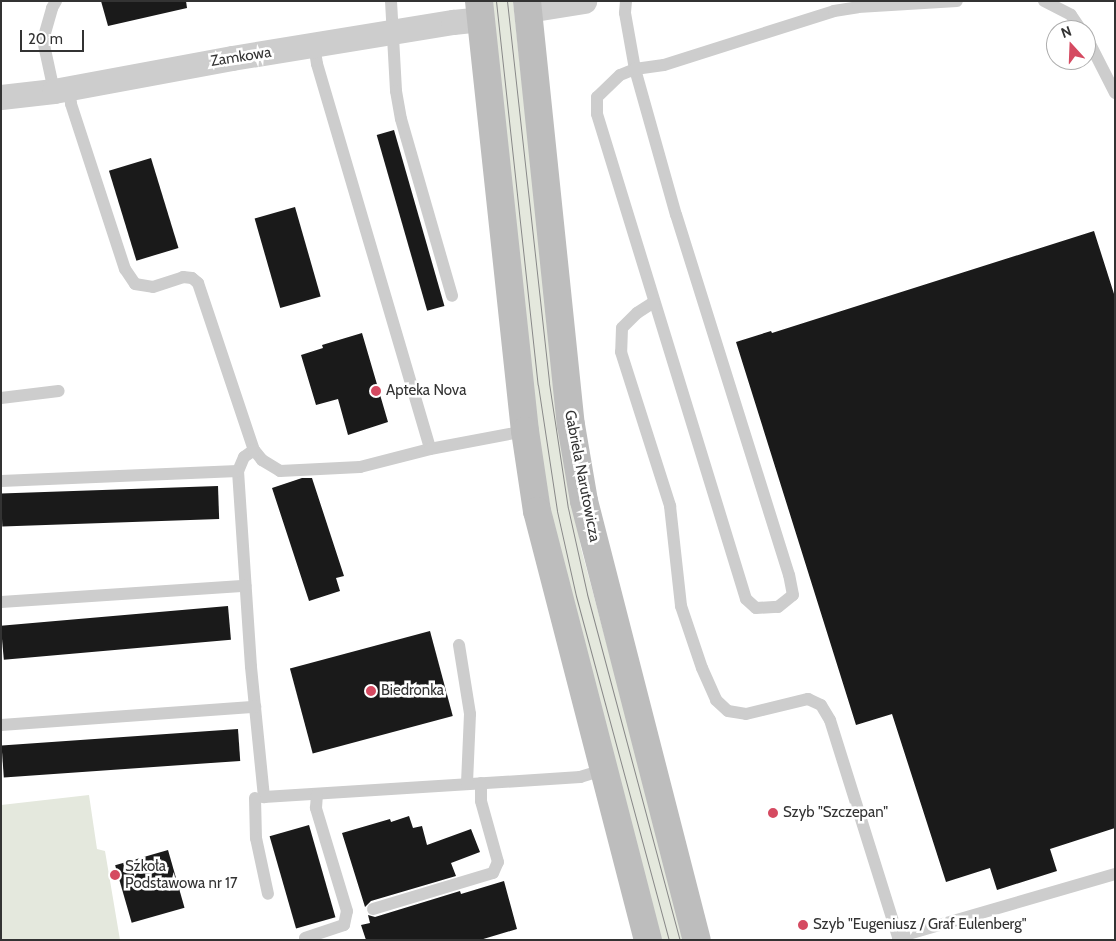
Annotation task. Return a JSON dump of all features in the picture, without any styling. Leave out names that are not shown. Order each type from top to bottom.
[{"type":"street","points":[[527,6],[584,1]]},
{"type":"street","name":"Gabriela Narutowicza","points":[[527,6],[571,426],[582,492],[697,940]]},
{"type":"street","name":"Zamkowa","points":[[1,97],[62,89],[392,32],[480,10]]},
{"type":"street","points":[[480,10],[525,431],[537,511],[648,940]]},
{"type":"lane","points":[[56,1],[52,8],[44,40],[62,89],[71,104],[124,269],[135,284],[153,287],[183,277],[192,278],[198,283],[254,450],[262,460],[280,471],[360,467],[430,449],[525,431]]},
{"type":"lane","points":[[391,1],[396,91],[401,119],[452,296]]},
{"type":"lane","points":[[626,1],[625,12],[635,70],[676,215],[789,575],[793,596],[778,607],[756,608],[746,599],[597,114],[597,97],[620,75],[635,70],[664,65],[834,11],[858,7],[957,1]]},
{"type":"lane","points":[[1044,1],[1071,15],[1074,20]]},
{"type":"lane","points":[[314,44],[317,64],[430,449]]},
{"type":"lane","points":[[1096,56],[1115,93]]},
{"type":"lane","points":[[654,302],[638,312],[622,328],[621,352],[670,506],[681,606],[702,668],[716,700],[728,711],[746,714],[808,699],[822,705],[830,720],[899,938],[1115,874]]},
{"type":"lane","points":[[1,398],[59,391]]},
{"type":"lane","points":[[254,450],[244,457],[238,470],[245,586],[264,797],[580,777],[603,770]]},
{"type":"lane","points":[[1,481],[238,470]]},
{"type":"lane","points":[[1,602],[245,586]]},
{"type":"lane","points":[[459,645],[470,714],[467,784]]},
{"type":"lane","points":[[1,724],[255,707]]},
{"type":"lane","points":[[373,909],[493,873],[498,862],[480,802],[481,783]]},
{"type":"lane","points":[[305,938],[344,925],[346,911],[316,808],[317,795]]},
{"type":"lane","points":[[255,798],[256,838],[268,894]]},
{"type":"shaded area","points":[[489,1],[513,1],[558,411],[581,548],[686,940],[660,940],[552,517],[537,430]]},
{"type":"shaded area","points":[[89,795],[97,849],[105,851],[120,940],[1,940],[1,805]]},
{"type":"building","points":[[101,1],[186,1],[187,8],[108,26]]},
{"type":"building","points":[[394,130],[444,306],[427,311],[377,135]]},
{"type":"building","points":[[151,158],[178,248],[136,261],[109,171]]},
{"type":"building","points":[[295,207],[321,296],[280,308],[255,219]]},
{"type":"building","points":[[1094,231],[1115,297],[1115,828],[1050,849],[1057,871],[997,890],[990,868],[946,882],[892,714],[856,725],[736,342],[771,331],[772,333]]},
{"type":"building","points":[[362,333],[388,422],[348,435],[338,399],[316,405],[301,355],[323,348],[322,345]]},
{"type":"building","points":[[302,478],[312,478],[344,576],[336,578],[340,591],[309,601],[272,488]]},
{"type":"building","points":[[218,486],[219,519],[2,527],[1,494]]},
{"type":"building","points":[[228,606],[231,640],[4,660],[1,626]]},
{"type":"building","name":"Biedronka","points":[[430,631],[453,716],[313,754],[290,669]]},
{"type":"building","points":[[238,729],[240,761],[4,777],[2,746]]},
{"type":"building","points":[[409,816],[413,828],[422,826],[427,845],[471,829],[480,852],[451,863],[456,876],[371,901],[365,907],[342,833],[390,819],[391,822]]},
{"type":"building","points":[[309,825],[335,917],[296,929],[270,836]]},
{"type":"building","points":[[168,850],[185,908],[132,923],[115,865]]},
{"type":"building","points":[[504,881],[517,929],[480,940],[366,940],[361,925],[370,923],[368,915],[375,917],[460,891],[461,894]]},
{"type":"tram line","points":[[496,1],[538,385],[557,511],[576,596],[669,940]]},
{"type":"tram line","points":[[507,1],[549,383],[568,508],[587,594],[680,940]]},
{"type":"place","name":"Apteka Nova","points":[[376,391]]},
{"type":"place","name":"Biedronka","points":[[371,691]]},
{"type":"place","name":"Szyb \"Szczepan\"","points":[[773,813]]},
{"type":"place","name":"Szkoła Podstawowa nr 17","points":[[115,875]]},
{"type":"place","name":"Szyb \"Eugeniusz / Graf Eulenberg\"","points":[[803,925]]}]
